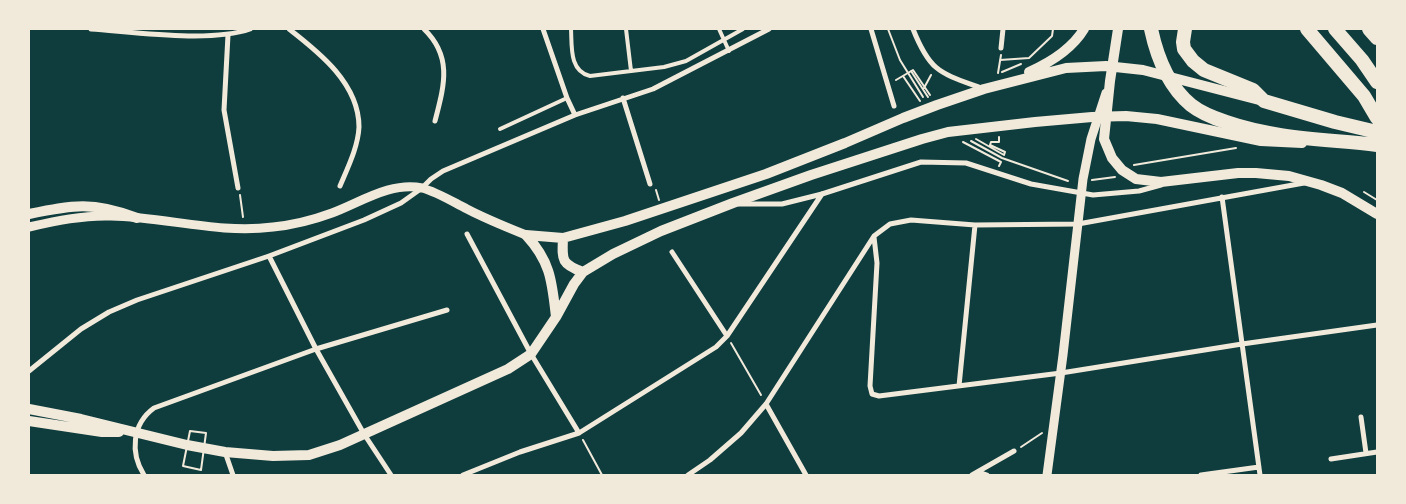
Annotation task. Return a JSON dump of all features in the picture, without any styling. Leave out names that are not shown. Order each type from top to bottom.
[{"type":"highway","points":[[1150,29],[1159,60],[1176,90],[1200,112],[1260,131],[1377,145]]},
{"type":"highway","points":[[1185,29],[1184,49],[1193,61],[1211,73],[1253,90],[1264,101],[1344,125],[1377,132]]},
{"type":"highway","points":[[1307,29],[1364,96],[1376,116]]},
{"type":"highway","points":[[1335,29],[1362,60],[1377,82]]},
{"type":"highway","points":[[1340,29],[1377,72]]},
{"type":"highway","points":[[1369,29],[1377,38]]},
{"type":"main road","points":[[1000,85],[1044,65],[1065,50],[1084,29]]},
{"type":"main road","points":[[1118,29],[1104,139],[1112,158],[1122,170],[1129,175],[1144,180],[1171,182],[1220,174],[1256,173],[1289,176],[1342,193],[1377,214]]},
{"type":"main road","points":[[526,235],[563,238],[641,216],[766,174],[903,118],[1000,85],[1066,68],[1106,66],[1160,74],[1264,101]]},
{"type":"main road","points":[[29,409],[81,418],[136,433],[225,452],[273,456],[309,455],[340,445],[508,369],[531,354],[583,272],[613,254],[661,231],[733,203],[811,175],[940,135],[1092,116],[1142,117],[1261,141],[1296,143],[1328,140]]},
{"type":"main road","points":[[29,214],[77,206],[97,206],[117,210],[137,218]]},
{"type":"main road","points":[[526,235],[537,247],[548,269],[552,281],[556,317]]},
{"type":"main road","points":[[563,238],[562,257],[564,263],[583,272]]},
{"type":"main road","points":[[29,421],[102,432],[136,433]]},
{"type":"street","points":[[91,29],[138,30],[189,35],[228,35],[250,29]]},
{"type":"street","points":[[289,29],[324,58],[338,74],[349,90],[356,107],[359,127],[355,148],[340,186]]},
{"type":"street","points":[[424,29],[433,38],[440,50],[444,63],[441,98],[435,121]]},
{"type":"street","points":[[543,29],[567,98],[575,115]]},
{"type":"street","points":[[29,371],[82,329],[109,312],[137,300],[269,256],[380,213],[401,203],[443,171],[575,115],[653,89],[769,29]]},
{"type":"street","points":[[871,29],[894,106]]},
{"type":"street","points":[[914,29],[926,57],[935,68],[945,75],[984,90]]},
{"type":"street","points":[[1002,48],[1003,29]]},
{"type":"street","points":[[228,35],[224,110],[238,188]]},
{"type":"street","points":[[1047,475],[1061,373],[1081,194],[1091,139],[1110,81]]},
{"type":"street","points":[[623,98],[650,184]]},
{"type":"street","points":[[733,203],[782,204],[822,194],[921,162],[966,163],[1031,184],[1093,195],[1139,191],[1171,182]]},
{"type":"street","points":[[688,475],[710,460],[741,433],[766,404],[874,236],[890,224],[911,220],[975,225],[1078,224],[1310,182]]},
{"type":"street","points":[[29,227],[86,217],[137,218],[198,226],[245,229],[274,227],[304,222],[392,189],[407,187],[422,188],[526,235]]},
{"type":"street","points":[[463,475],[520,452],[579,433],[701,357],[727,336],[822,194]]},
{"type":"street","points":[[1222,197],[1260,475]]},
{"type":"street","points":[[960,386],[975,225]]},
{"type":"street","points":[[467,234],[531,354],[579,433]]},
{"type":"street","points":[[874,236],[877,263],[870,386],[872,394],[879,396],[1061,373],[1242,344],[1377,326]]},
{"type":"street","points":[[672,252],[727,336]]},
{"type":"street","points":[[269,256],[316,349],[364,434],[391,475]]},
{"type":"street","points":[[144,475],[135,452],[136,433],[140,421],[154,408],[316,349],[447,310]]},
{"type":"street","points":[[766,404],[806,475]]},
{"type":"street","points":[[1361,417],[1366,453]]},
{"type":"street","points":[[975,474],[1014,451]]},
{"type":"street","points":[[225,452],[232,475]]},
{"type":"street","points":[[1331,459],[1377,452]]},
{"type":"street","points":[[1201,475],[1259,467]]},
{"type":"street","points":[[975,474],[987,475]]},
{"type":"lane","points":[[571,29],[574,62],[577,70],[582,74],[590,76],[664,67],[686,61],[743,29]]},
{"type":"lane","points":[[626,29],[631,72]]},
{"type":"lane","points":[[719,29],[728,51]]},
{"type":"lane","points":[[500,130],[567,98]]},
{"type":"path","points":[[888,29],[900,60],[910,77]]},
{"type":"path","points":[[1000,60],[1028,58],[1052,36],[1053,29]]},
{"type":"path","points":[[1000,85],[998,74],[1002,48]]},
{"type":"path","points":[[998,74],[1032,59]]},
{"type":"path","points":[[911,71],[913,70],[924,88],[935,68]]},
{"type":"path","points":[[891,82],[911,71]]},
{"type":"path","points":[[911,71],[930,99]]},
{"type":"path","points":[[903,76],[905,80]]},
{"type":"path","points":[[972,137],[1004,155]]},
{"type":"path","points":[[999,139],[999,142],[991,142],[990,145],[1005,152],[1004,155]]},
{"type":"path","points":[[1132,165],[1238,147]]},
{"type":"path","points":[[974,148],[1001,162]]},
{"type":"path","points":[[982,148],[1002,158],[1071,182]]},
{"type":"path","points":[[997,173],[1004,155]]},
{"type":"path","points":[[238,188],[245,229]]},
{"type":"path","points":[[727,336],[766,404]]},
{"type":"path","points":[[1014,451],[1054,425]]},
{"type":"path","points":[[190,431],[206,433]]},
{"type":"path","points":[[579,433],[602,475]]},
{"type":"path","points":[[183,466],[201,470]]}]
